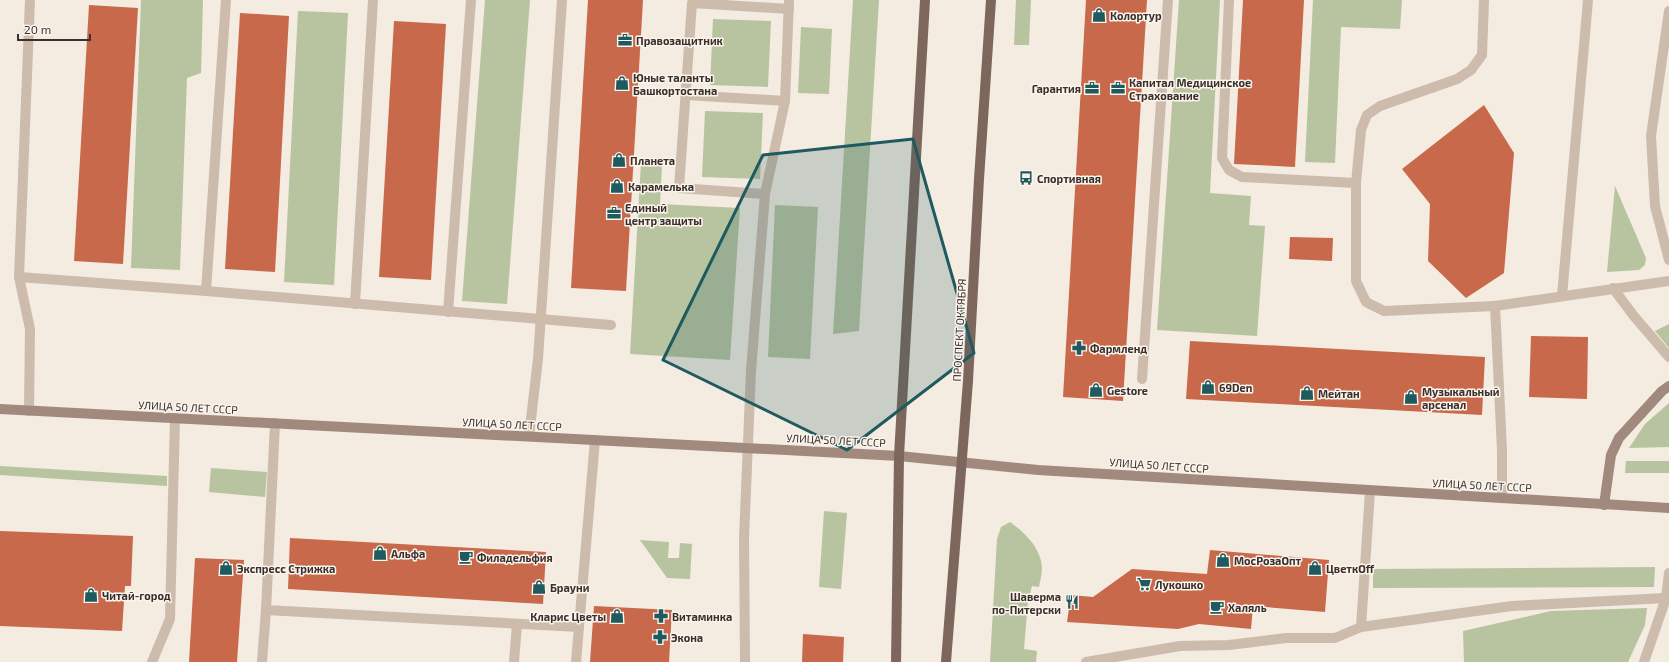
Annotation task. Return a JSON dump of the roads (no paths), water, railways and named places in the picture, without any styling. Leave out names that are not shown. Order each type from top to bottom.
[{"type":"main road","points":[[896,662],[899,456],[925,0]]},
{"type":"main road","name":"ПРОСПЕКТ ОКТЯБРЯ","points":[[946,662],[962,462],[991,0]]},
{"type":"main road","points":[[1604,505],[1611,455],[1619,438],[1662,391],[1669,386]]},
{"type":"main road","name":"УЛИЦА 50 ЛЕТ СССР","points":[[0,409],[899,456],[1038,470],[1669,508]]},
{"type":"street","points":[[29,411],[30,330],[19,277],[30,0]]},
{"type":"street","points":[[206,291],[226,0]]},
{"type":"street","points":[[355,304],[373,0]]},
{"type":"street","points":[[448,312],[471,0]]},
{"type":"street","points":[[530,436],[541,320],[562,0]]},
{"type":"street","points":[[1142,379],[1168,0]]},
{"type":"street","points":[[1229,0],[1222,158],[1229,170],[1242,177],[1356,183]]},
{"type":"street","points":[[1484,0],[1482,55],[1471,70],[1457,79],[1380,106],[1367,115],[1361,130],[1356,183],[1356,281],[1366,302],[1384,311],[1495,306],[1669,281]]},
{"type":"street","points":[[1562,296],[1588,0]]},
{"type":"street","points":[[745,662],[744,538],[751,371],[765,194],[785,101],[789,4],[692,3],[679,188],[765,194]]},
{"type":"street","points":[[1669,11],[1651,136],[1655,206],[1669,260]]},
{"type":"street","points":[[686,95],[785,101]]},
{"type":"street","points":[[19,277],[611,325]]},
{"type":"street","points":[[1613,288],[1633,315],[1669,358]]},
{"type":"street","points":[[1495,306],[1501,415],[1502,497]]},
{"type":"street","points":[[152,662],[170,618],[175,418]]},
{"type":"street","points":[[262,662],[275,424]]},
{"type":"street","points":[[576,662],[595,440]]},
{"type":"street","points":[[1361,627],[1370,491]]},
{"type":"street","points":[[1644,662],[1666,598],[1669,574]]},
{"type":"street","points":[[1086,662],[1180,646],[1229,646],[1286,638],[1335,638],[1361,627],[1512,606],[1666,598]]},
{"type":"street","points":[[266,610],[579,627]]},
{"type":"street","points":[[514,662],[517,624]]},
{"type":"place","name":"Колортур","points":[[1099,15]]},
{"type":"place","name":"Правозащитник","points":[[625,40]]},
{"type":"place","name":"Юные таланты Башкортостана","points":[[622,83]]},
{"type":"place","name":"Гарантия","points":[[1092,88]]},
{"type":"place","name":"Капитал Медицинское Страхование","points":[[1118,88]]},
{"type":"place","name":"Планета","points":[[619,160]]},
{"type":"place","name":"Спортивная","points":[[1026,178]]},
{"type":"place","name":"Карамелька","points":[[617,186]]},
{"type":"place","name":"Единый центр защиты","points":[[614,213]]},
{"type":"place","name":"Фармленд","points":[[1079,348]]},
{"type":"place","name":"69Den","points":[[1208,387]]},
{"type":"place","name":"Gestore","points":[[1096,390]]},
{"type":"place","name":"Мейтан","points":[[1307,393]]},
{"type":"place","name":"Музыкальный арсенал","points":[[1411,397]]},
{"type":"place","name":"Альфа","points":[[380,553]]},
{"type":"place","name":"Филадельфия","points":[[466,557]]},
{"type":"place","name":"МосРозаОпт","points":[[1223,560]]},
{"type":"place","name":"Экспресс Стрижка","points":[[226,568]]},
{"type":"place","name":"ЦветкOff","points":[[1315,568]]},
{"type":"place","name":"Лукошко","points":[[1144,584]]},
{"type":"place","name":"Брауни","points":[[539,587]]},
{"type":"place","name":"Читай-город","points":[[91,595]]},
{"type":"place","name":"Шаверма по-Питерски","points":[[1072,602]]},
{"type":"place","name":"Халяль","points":[[1217,607]]},
{"type":"place","name":"Кларис Цветы","points":[[617,616]]},
{"type":"place","name":"Витаминка","points":[[661,616]]},
{"type":"place","name":"Экона","points":[[660,637]]}]
